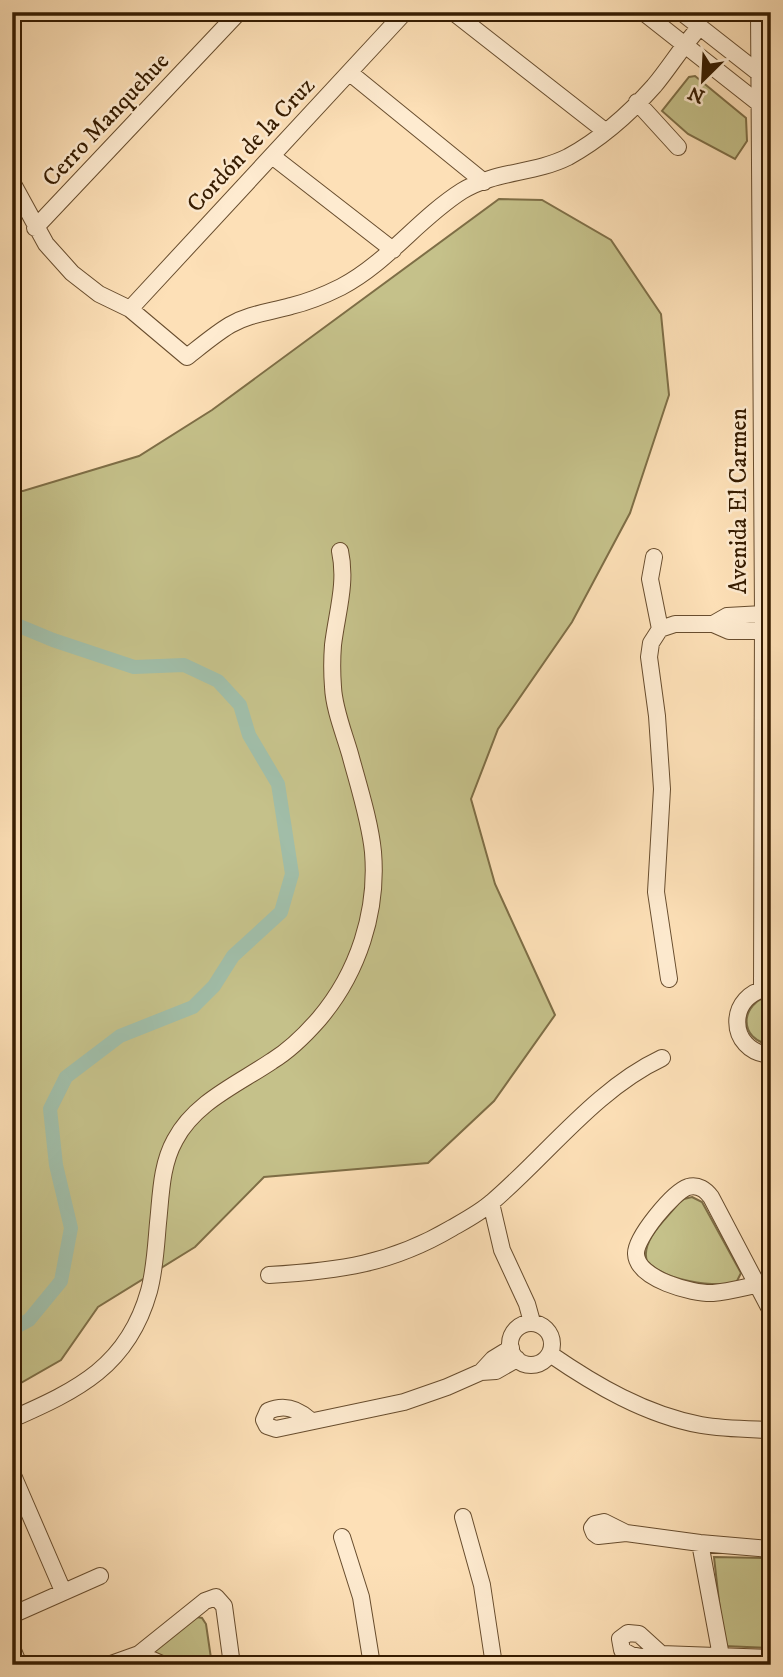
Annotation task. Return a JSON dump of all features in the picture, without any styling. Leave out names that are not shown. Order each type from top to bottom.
[{"type":"street","name":"Cerro Manquehue","points":[[35,228],[239,12]]},
{"type":"street","name":"Cordón de la Cruz","points":[[130,309],[405,12]]},
{"type":"street","points":[[453,12],[606,131]]},
{"type":"street","points":[[643,12],[761,105]]},
{"type":"street","points":[[681,12],[761,74]]},
{"type":"street","name":"Avenida El Carmen","points":[[759,12],[766,988]]},
{"type":"street","points":[[12,182],[35,228],[72,273],[99,294],[130,309],[187,356],[230,325],[257,314],[306,302],[341,287],[375,265],[432,213],[464,190],[554,163],[580,150],[606,131],[654,86],[684,44],[700,27]]},
{"type":"street","points":[[350,73],[484,182]]},
{"type":"street","points":[[637,102],[678,147]]},
{"type":"street","points":[[272,156],[393,250]]},
{"type":"street","points":[[12,1419],[80,1386],[100,1371],[122,1346],[139,1319],[149,1290],[165,1164],[175,1140],[188,1120],[203,1105],[272,1061],[306,1034],[345,982],[361,945],[373,888],[372,849],[333,690],[333,645],[341,607],[344,567],[340,551]]},
{"type":"street","points":[[654,557],[650,579],[660,629]]},
{"type":"street","points":[[713,624],[727,616],[763,614]]},
{"type":"street","points":[[669,979],[656,891],[662,778],[649,657],[651,643],[660,629],[687,622],[713,624],[729,631],[762,631]]},
{"type":"street","points":[[766,988],[751,994],[742,1003],[737,1015],[737,1027],[750,1048],[761,1054],[771,1055]]},
{"type":"street","points":[[269,1275],[310,1273],[393,1257],[430,1241],[491,1203],[580,1117],[638,1072],[662,1058]]},
{"type":"street","points":[[756,1285],[711,1293],[687,1290],[656,1278],[644,1270],[637,1261],[636,1247],[649,1226],[680,1192],[691,1186],[700,1188],[711,1197],[771,1311]]},
{"type":"street","points":[[491,1203],[502,1250],[527,1304],[532,1322]]},
{"type":"street","points":[[532,1322],[543,1326],[551,1336],[550,1354],[535,1364],[522,1363],[514,1354],[512,1336],[515,1330],[525,1323],[532,1322]]},
{"type":"street","points":[[310,1420],[404,1402],[481,1372],[493,1359],[514,1354]]},
{"type":"street","points":[[550,1354],[620,1396],[672,1418],[714,1427],[771,1430]]},
{"type":"street","points":[[12,1473],[63,1591]]},
{"type":"street","points":[[464,1517],[482,1585],[494,1665]]},
{"type":"street","points":[[625,1533],[771,1549]]},
{"type":"street","points":[[342,1537],[361,1597],[372,1665]]},
{"type":"street","points":[[700,1543],[720,1656]]},
{"type":"street","points":[[12,1615],[100,1576]]},
{"type":"street","points":[[111,1664],[139,1654],[205,1601],[216,1597],[224,1606],[232,1665]]},
{"type":"street","points":[[12,1648],[19,1665]]},
{"type":"street","points":[[139,1654],[164,1665]]},
{"type":"street","points":[[662,1654],[771,1658]]},
{"type":"shaded area","points":[[695,76],[746,118],[747,141],[735,159],[688,134],[662,111],[689,77]]},
{"type":"shaded area","points":[[499,199],[542,200],[611,240],[661,314],[669,395],[630,513],[572,622],[498,729],[471,799],[495,884],[555,1015],[494,1101],[428,1163],[264,1177],[195,1247],[98,1307],[61,1360],[12,1388],[12,491],[23,491],[139,456],[212,410]]},
{"type":"shaded area","points":[[771,995],[771,1045],[760,1042],[753,1036],[747,1021],[753,1005]]},
{"type":"shaded area","points":[[692,1197],[702,1202],[741,1273],[736,1283],[714,1284],[676,1278],[647,1261],[647,1246],[656,1230],[679,1203]]},
{"type":"shaded area","points":[[714,1557],[765,1558],[767,1577],[771,1585],[771,1648],[724,1646]]},
{"type":"shaded area","points":[[197,1617],[202,1618],[206,1624],[212,1665],[172,1664],[158,1656],[154,1650]]},
{"type":"waterway","points":[[12,623],[134,667],[184,665],[218,681],[240,705],[249,735],[278,784],[292,874],[281,912],[233,956],[214,986],[193,1007],[120,1036],[66,1077],[50,1109],[56,1165],[71,1228],[61,1281],[29,1320],[12,1329]]}]
